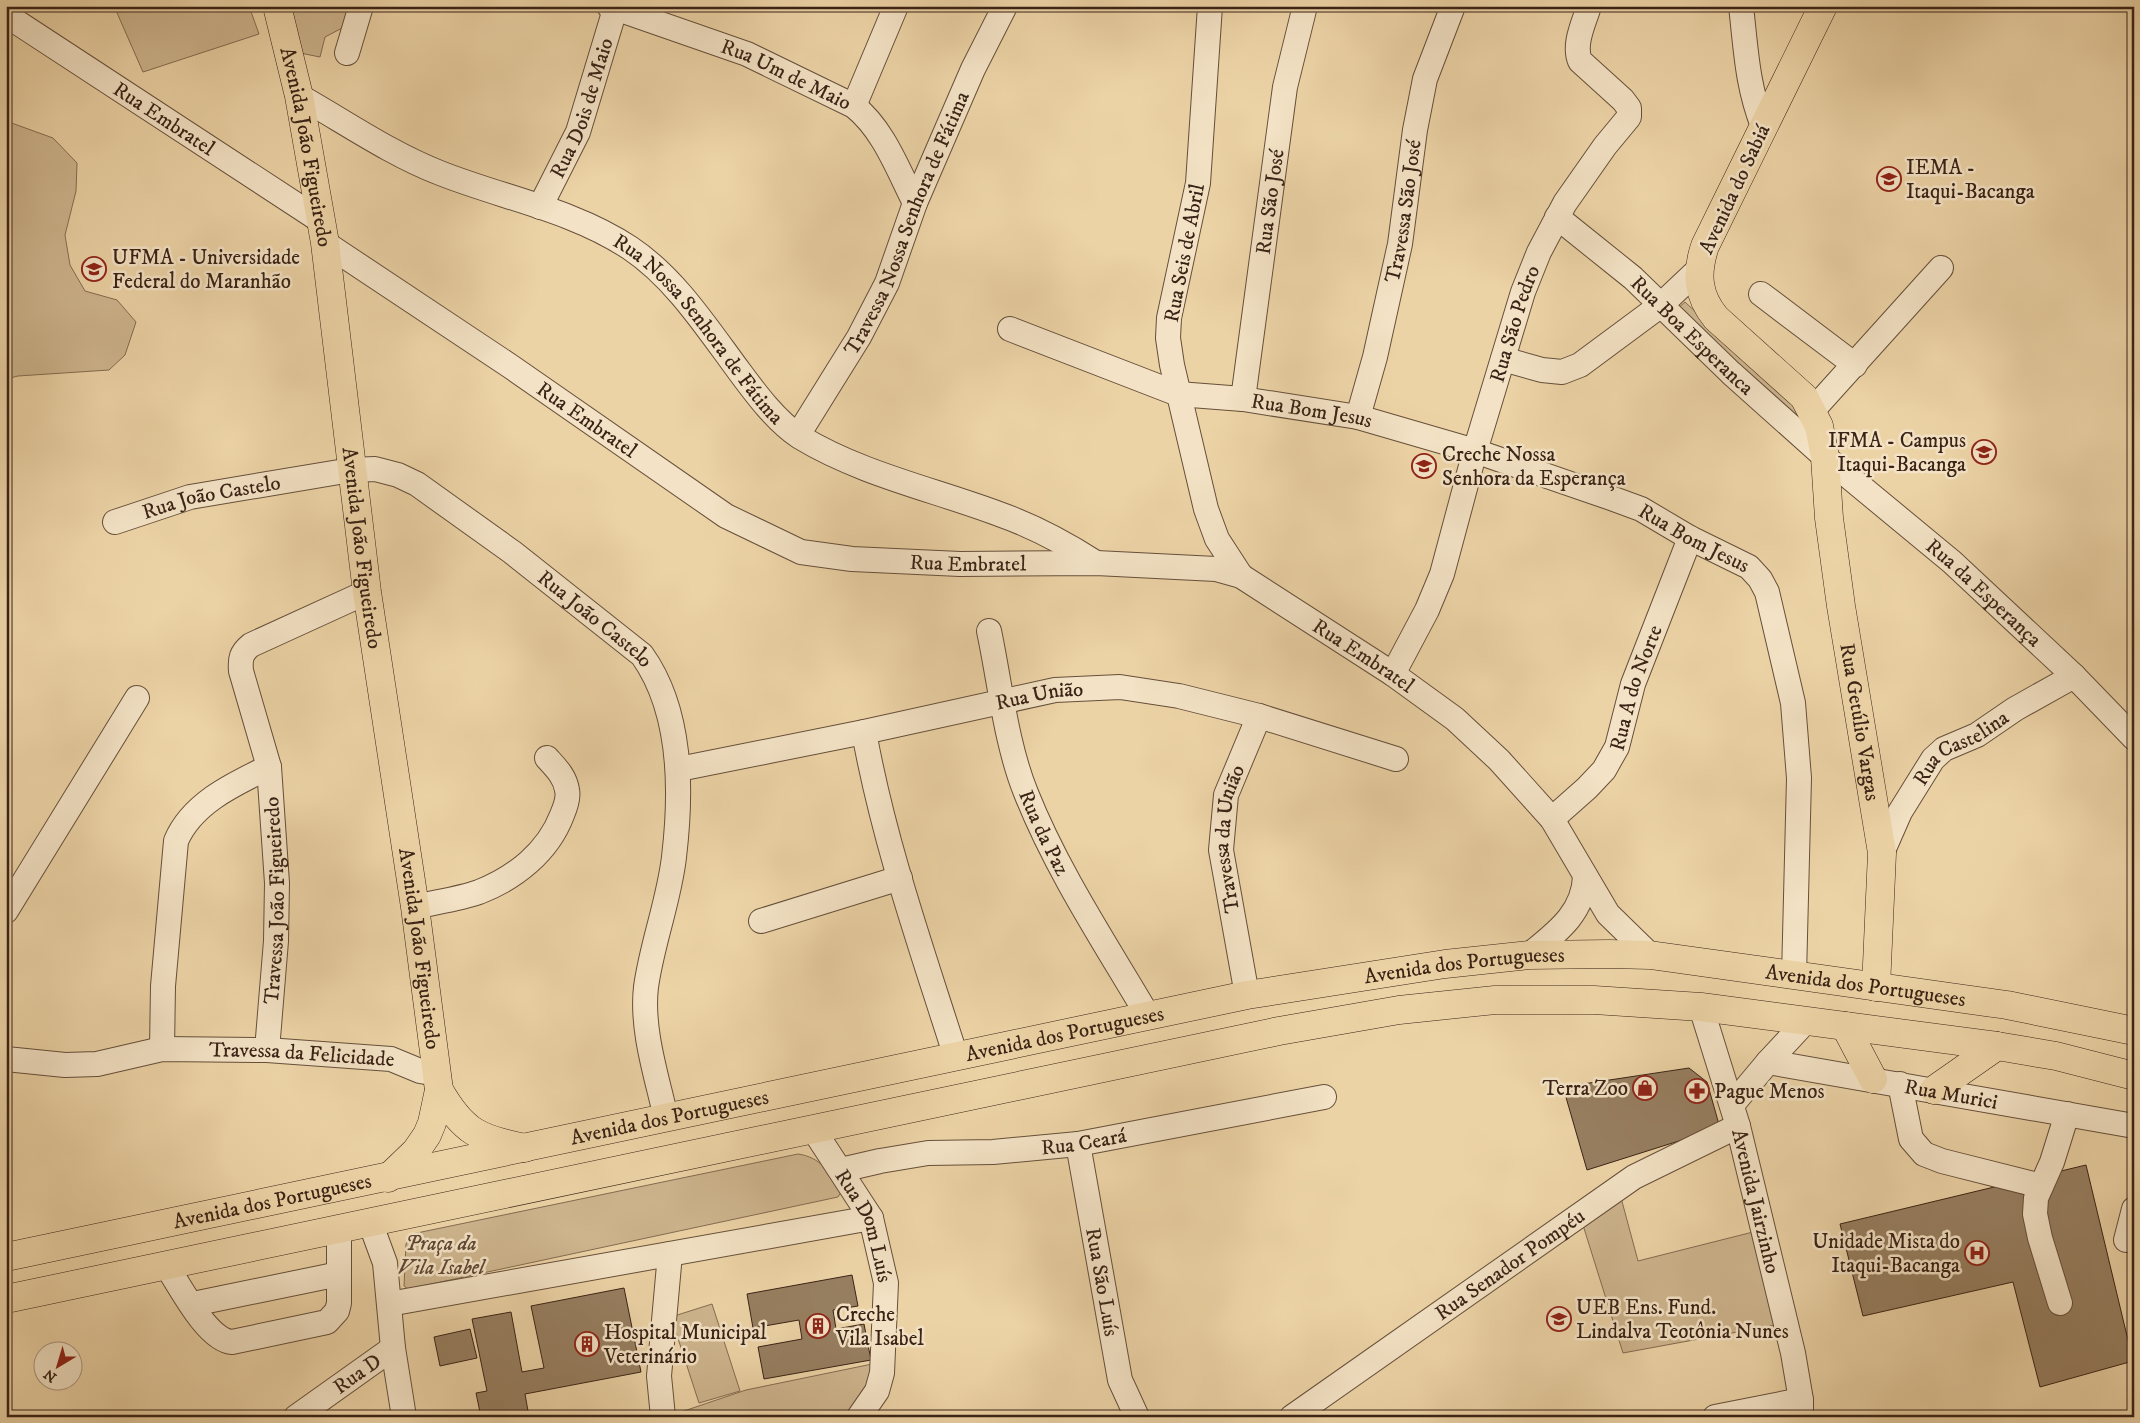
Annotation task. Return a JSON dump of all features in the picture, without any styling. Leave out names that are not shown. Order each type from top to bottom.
[{"type":"main road","name":"Avenida João Figueiredo","points":[[277,6],[299,96],[323,232],[367,592],[415,907],[438,1082],[432,1124],[427,1135],[416,1151],[388,1178]]},
{"type":"main road","name":"Avenida do Sabiá","points":[[1823,6],[1705,246],[1698,270],[1702,297],[1716,318],[1804,397],[1819,426],[1825,457]]},
{"type":"main road","name":"Rua Getúlio Vargas","points":[[1825,457],[1833,550],[1882,853],[1876,987]]},
{"type":"main road","name":"Avenida dos Portugueses","points":[[6,1257],[388,1178],[1247,995],[1445,964],[1529,955],[1574,953],[1650,956],[2007,1005],[2134,1031]]},
{"type":"main road","name":"Avenida dos Portugueses","points":[[6,1298],[1279,1031],[1399,1010],[1496,1000],[1557,999],[1701,1007],[1997,1046],[2056,1056],[2134,1076]]},
{"type":"main road","points":[[1845,1026],[1873,1079]]},
{"type":"main road","points":[[902,1110],[949,1088],[1069,1064],[1077,1060],[1081,1052],[1080,1047],[1070,1033]]},
{"type":"main road","points":[[1934,1090],[1997,1046]]},
{"type":"main road","name":"Avenida João Figueiredo","points":[[438,1082],[460,1120],[473,1132],[487,1139],[525,1148]]},
{"type":"street","points":[[347,53],[361,6]]},
{"type":"street","points":[[854,106],[896,6]]},
{"type":"street","name":"Travessa Nossa Senhora de Fátima","points":[[798,436],[859,337],[887,283],[915,203],[973,69],[1004,6]]},
{"type":"street","name":"Rua Seis de Abril","points":[[1210,6],[1198,183],[1169,318],[1168,338],[1178,394],[1206,510],[1217,539],[1241,576]]},
{"type":"street","name":"Rua São José","points":[[1243,399],[1285,87],[1305,6]]},
{"type":"street","name":"Travessa São José","points":[[1358,417],[1375,357],[1400,244],[1415,130],[1426,79],[1453,6]]},
{"type":"street","name":"Rua São Pedro","points":[[1393,674],[1427,610],[1442,574],[1475,451],[1532,268],[1557,217],[1605,146],[1629,117],[1629,108],[1623,100],[1580,61],[1577,54],[1579,39],[1589,6]]},
{"type":"street","points":[[1741,6],[1748,78],[1752,98],[1763,126]]},
{"type":"street","name":"Rua Um de Maio","points":[[614,7],[748,54],[854,106],[867,116],[876,129],[915,203]]},
{"type":"street","name":"Rua Dois de Maio","points":[[540,207],[578,132],[614,7]]},
{"type":"street","name":"Rua Embratel","points":[[6,15],[323,232],[510,366],[726,516],[801,552],[852,559],[960,564],[1096,563],[1216,569],[1241,576],[1393,674],[1455,720],[1499,760],[1552,819],[1608,914],[1650,956]]},
{"type":"street","name":"Rua Nossa Senhora de Fátima","points":[[299,96],[392,149],[439,173],[588,225],[630,248],[693,309],[755,393],[798,436],[837,457],[921,489],[999,514],[1060,540],[1096,563]]},
{"type":"street","name":"Rua Boa Esperanca","points":[[1557,217],[1633,278],[1825,457]]},
{"type":"street","points":[[1812,411],[1941,268]]},
{"type":"street","points":[[1503,358],[1542,370],[1562,372],[1580,365],[1661,305],[1698,270]]},
{"type":"street","points":[[1761,294],[1855,365]]},
{"type":"street","name":"Rua Bom Jesus","points":[[1010,328],[1178,394],[1243,399],[1358,417],[1475,451],[1641,509],[1690,538],[1749,567],[1760,579],[1767,592],[1793,703],[1799,778],[1794,976]]},
{"type":"street","name":"Rua da Esperança","points":[[1825,457],[1952,562],[2074,676],[2134,738]]},
{"type":"street","name":"Rua João Castelo","points":[[115,522],[190,497],[351,470],[375,469],[398,475],[417,484],[512,552],[642,655],[652,669],[662,692],[679,769],[674,858],[648,978],[645,1005],[650,1044],[666,1118]]},
{"type":"street","name":"Rua A do Norte","points":[[1552,819],[1588,788],[1604,770],[1616,747],[1633,684],[1690,538]]},
{"type":"street","name":"Travessa João Figueiredo","points":[[267,1050],[276,941],[277,883],[269,767],[242,671],[243,652],[251,645],[367,592]]},
{"type":"street","name":"Rua da Paz","points":[[989,631],[1015,762],[1026,793],[1056,857],[1148,1016]]},
{"type":"street","name":"Rua Castelina","points":[[1882,853],[1904,805],[1933,759],[1944,749],[1977,735],[2015,709],[2074,676]]},
{"type":"street","name":"Rua União","points":[[679,769],[864,732],[1055,690],[1120,687],[1179,696],[1259,716],[1396,759]]},
{"type":"street","points":[[6,911],[137,698]]},
{"type":"street","name":"Travessa da União","points":[[1247,995],[1220,850],[1226,795],[1259,716]]},
{"type":"street","points":[[864,732],[875,788],[900,878],[956,1057]]},
{"type":"street","points":[[415,907],[478,892],[530,861],[547,843],[557,827],[567,802],[568,790],[561,774],[547,758]]},
{"type":"street","points":[[162,1049],[163,986],[176,841],[182,826],[218,794],[269,767]]},
{"type":"street","points":[[1529,955],[1559,930],[1576,911],[1584,889],[1585,876]]},
{"type":"street","points":[[761,921],[900,878]]},
{"type":"street","name":"Avenida Jairzinho","points":[[1701,1007],[1735,1116],[1793,1353],[1801,1409]]},
{"type":"street","name":"Avenida Jairzinho","points":[[1735,1116],[1768,1062],[1806,1021]]},
{"type":"street","name":"Travessa da Felicidade","points":[[6,1059],[65,1065],[97,1064],[162,1049],[267,1050],[391,1059],[420,1071],[438,1082]]},
{"type":"street","name":"Rua Murici","points":[[1768,1062],[2134,1126]]},
{"type":"street","points":[[1900,1084],[1911,1139],[1924,1154],[1942,1161],[2041,1186]]},
{"type":"street","name":"Rua Ceará","points":[[841,1170],[880,1160],[928,1153],[993,1152],[1078,1144],[1324,1096]]},
{"type":"street","points":[[2060,1303],[2040,1238],[2035,1214],[2036,1198],[2052,1162],[2067,1114]]},
{"type":"street","name":"Rua Senador Pompéu","points":[[1299,1414],[1634,1177],[1735,1116]]},
{"type":"street","name":"Rua Dom Luís","points":[[813,1129],[871,1218],[886,1282],[882,1373],[877,1391],[859,1417]]},
{"type":"street","name":"Rua São Luís","points":[[1078,1144],[1120,1380],[1137,1417]]},
{"type":"street","points":[[2126,1240],[2134,1209]]},
{"type":"street","name":"Rua D","points":[[385,1263],[399,1216]]},
{"type":"street","points":[[389,1304],[871,1218]]},
{"type":"street","name":"Rua D","points":[[370,1222],[385,1263],[404,1417]]},
{"type":"street","points":[[166,1265],[207,1326],[223,1341],[242,1340],[327,1322],[337,1311],[339,1229]]},
{"type":"street","points":[[662,1417],[659,1376],[670,1254]]},
{"type":"street","points":[[193,1304],[339,1274]]},
{"type":"street","name":"Rua D","points":[[296,1417],[394,1348]]},
{"type":"street","points":[[1715,1417],[1801,1409]]},
{"type":"green space","points":[[114,6],[249,6],[259,34],[143,72]]},
{"type":"green space","points":[[288,6],[351,6],[346,26],[325,37],[320,57],[300,53]]},
{"type":"green space","points":[[6,121],[53,138],[77,163],[76,191],[65,235],[70,265],[85,291],[117,300],[136,322],[125,355],[109,370],[18,376],[6,379]]},
{"type":"green space","points":[[1685,302],[1798,407],[1803,423],[1676,310]]},
{"type":"green space","name":"Praça da Vila Isabel","points":[[798,1154],[812,1158],[828,1171],[843,1189],[838,1197],[408,1289],[404,1286],[406,1244],[412,1234]]},
{"type":"green space","points":[[1620,1194],[1638,1261],[1753,1232],[1775,1325],[1623,1353],[1582,1222]]},
{"type":"green space","points":[[712,1304],[740,1391],[699,1403],[671,1317]]},
{"type":"green space","points":[[877,1363],[853,1414],[847,1417],[679,1417],[678,1413],[746,1390]]},
{"type":"building","points":[[1689,1068],[1707,1082],[1720,1128],[1587,1170],[1563,1087]]},
{"type":"building","name":"Unidade Mista do Itaqui-Bacanga","points":[[2086,1165],[2133,1361],[2040,1387],[2013,1282],[1863,1316],[1840,1224]]},
{"type":"building","name":"Creche Vila Isabel","points":[[852,1275],[858,1306],[833,1310],[836,1329],[864,1324],[871,1360],[764,1379],[758,1347],[802,1339],[799,1320],[753,1328],[747,1294]]},
{"type":"building","name":"Hospital Municipal Veterinário","points":[[624,1288],[641,1372],[525,1394],[528,1411],[495,1417],[481,1417],[476,1393],[487,1391],[472,1319],[511,1312],[522,1372],[544,1368],[531,1306]]},
{"type":"building","points":[[470,1329],[477,1358],[440,1366],[434,1337]]},
{"type":"place","name":"IEMA - Itaqui-Bacanga","points":[[1889,179]]},
{"type":"place","name":"UFMA - Universidade Federal do Maranhão","points":[[94,269]]},
{"type":"place","name":"IFMA - Campus Itaqui-Bacanga","points":[[1984,452]]},
{"type":"place","name":"Creche Nossa Senhora da Esperança","points":[[1424,466]]},
{"type":"place","name":"Terra Zoo","points":[[1645,1088]]},
{"type":"place","name":"Pague Menos","points":[[1697,1091]]},
{"type":"place","name":"Unidade Mista do Itaqui-Bacanga","points":[[1977,1253]]},
{"type":"place","name":"UEB Ens. Fund. Lindalva Teotônia Nunes","points":[[1559,1319]]},
{"type":"place","name":"Creche Vila Isabel","points":[[818,1326]]},
{"type":"place","name":"Hospital Municipal Veterinário","points":[[587,1344]]}]
